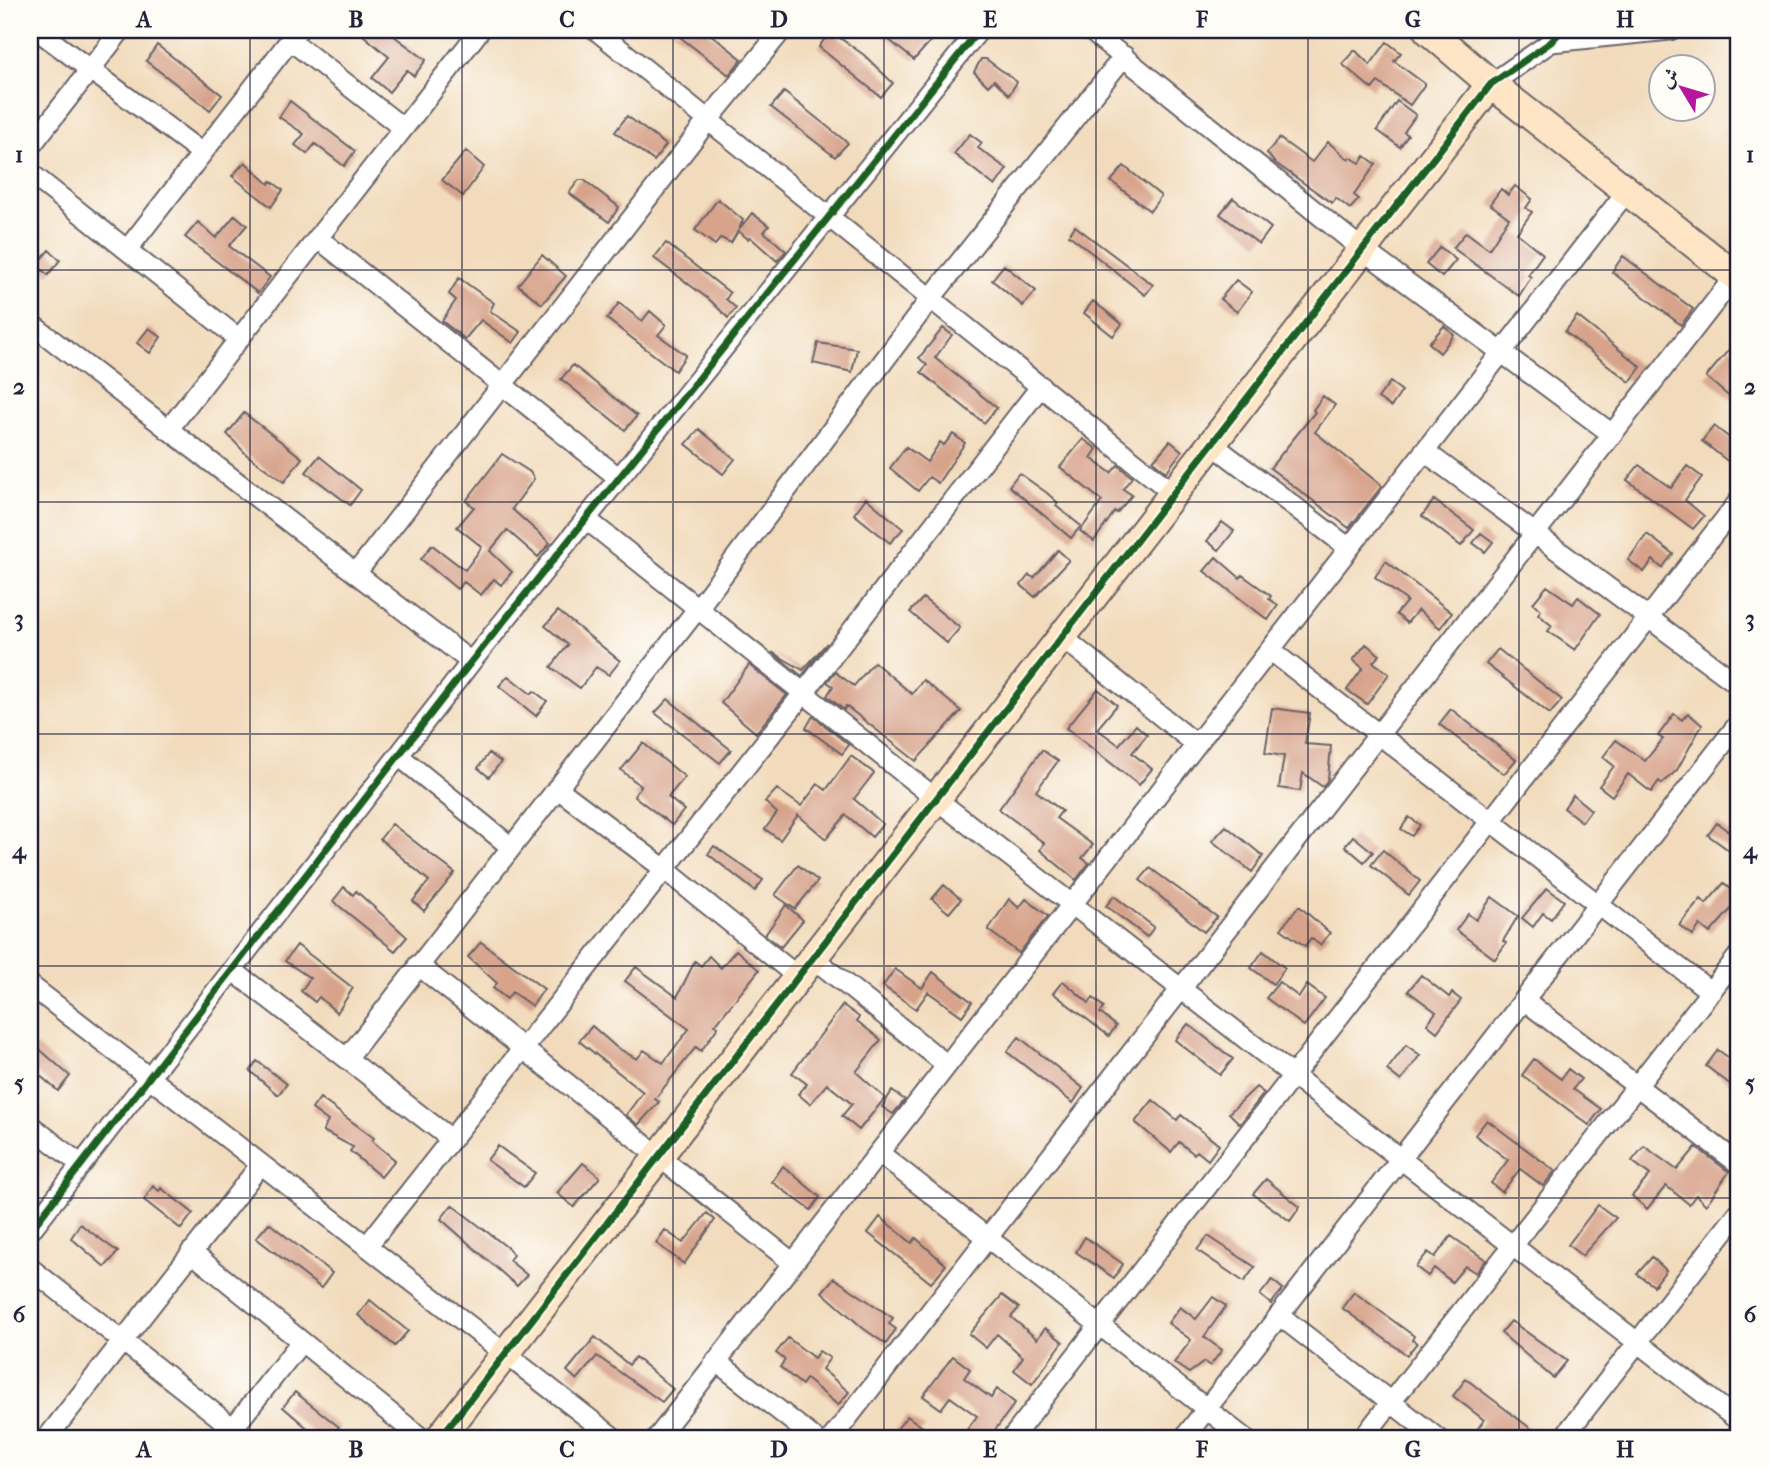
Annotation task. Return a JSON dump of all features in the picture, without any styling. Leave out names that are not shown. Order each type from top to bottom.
[{"type":"street","points":[[37,30],[202,153]]},
{"type":"street","points":[[30,148],[121,30]]},
{"type":"street","points":[[169,430],[480,30]]},
{"type":"street","points":[[596,30],[830,215],[1173,493]]},
{"type":"street","points":[[356,573],[709,119],[782,30]]},
{"type":"street","points":[[30,1231],[471,662],[979,30]]},
{"type":"street","points":[[1090,30],[1363,250],[1612,434]]},
{"type":"street","points":[[832,1438],[1612,434],[1737,278],[1491,84],[1428,30]]},
{"type":"street","points":[[440,1438],[1491,84],[1556,36],[1670,30]]},
{"type":"street","points":[[127,250],[294,35],[403,128]]},
{"type":"street","points":[[348,1057],[698,608],[931,298],[1124,56]]},
{"type":"street","points":[[30,173],[239,339]]},
{"type":"street","points":[[657,1438],[1627,191]]},
{"type":"street","points":[[319,239],[619,478]]},
{"type":"street","points":[[30,323],[471,662]]},
{"type":"street","points":[[367,1246],[803,694],[1041,386]]},
{"type":"street","points":[[1212,444],[1349,548]]},
{"type":"street","points":[[1424,451],[1739,685]]},
{"type":"street","points":[[1012,1438],[1739,501]]},
{"type":"street","points":[[586,519],[936,799],[1739,1420]]},
{"type":"street","points":[[1062,637],[1196,744]]},
{"type":"street","points":[[1270,650],[1711,992]]},
{"type":"street","points":[[1184,1438],[1739,723]]},
{"type":"street","points":[[399,756],[511,847]]},
{"type":"street","points":[[557,788],[663,868],[947,1065]]},
{"type":"street","points":[[1363,1438],[1739,955]]},
{"type":"street","points":[[418,965],[793,1264]]},
{"type":"street","points":[[232,970],[451,1139]]},
{"type":"street","points":[[30,985],[614,1438]]},
{"type":"street","points":[[1524,1000],[1739,1164]]},
{"type":"street","points":[[30,1125],[81,1165]]},
{"type":"street","points":[[879,1153],[1244,1438]]},
{"type":"street","points":[[47,1438],[261,1164]]},
{"type":"street","points":[[1563,1438],[1739,1212]]},
{"type":"street","points":[[191,1252],[421,1438]]},
{"type":"street","points":[[30,1268],[123,1340],[229,1433],[302,1342]]},
{"type":"street","points":[[1279,1315],[1437,1438]]},
{"type":"street","points":[[716,1361],[814,1438]]},
{"type":"building","points":[[357,30],[386,30],[426,60],[414,76],[407,70],[389,92],[372,78],[389,57]]},
{"type":"building","points":[[671,30],[705,30],[742,59],[729,75]]},
{"type":"building","points":[[877,30],[908,30],[916,36],[922,30],[940,30],[914,60]]},
{"type":"building","points":[[830,31],[864,55],[893,83],[881,97],[819,47]]},
{"type":"building","points":[[1387,42],[1401,53],[1394,61],[1425,84],[1410,105],[1378,82],[1372,89],[1342,64],[1355,50],[1370,65]]},
{"type":"building","points":[[157,45],[222,95],[210,110],[146,61]]},
{"type":"building","points":[[981,59],[986,59],[1017,82],[1009,95],[994,80],[988,86],[974,72]]},
{"type":"building","points":[[784,92],[848,143],[835,157],[771,107]]},
{"type":"building","points":[[290,101],[355,151],[344,166],[315,144],[307,154],[295,145],[304,134],[279,117]]},
{"type":"building","points":[[1397,101],[1416,115],[1404,132],[1408,135],[1400,147],[1377,130]]},
{"type":"building","points":[[627,116],[666,145],[654,161],[615,132]]},
{"type":"building","points":[[970,134],[982,143],[978,148],[1007,169],[995,186],[954,154]]},
{"type":"building","points":[[1279,138],[1312,162],[1328,142],[1348,159],[1350,157],[1360,163],[1365,156],[1376,164],[1354,195],[1359,199],[1350,209],[1336,198],[1332,203],[1274,162],[1267,153]]},
{"type":"building","points":[[466,151],[484,167],[463,196],[442,180]]},
{"type":"building","points":[[245,162],[269,184],[271,181],[283,190],[271,207],[232,176]]},
{"type":"building","points":[[1124,166],[1161,196],[1150,211],[1111,181]]},
{"type":"building","points":[[579,180],[584,180],[619,207],[609,222],[569,193]]},
{"type":"building","points":[[1515,186],[1532,199],[1526,208],[1532,212],[1517,233],[1543,254],[1528,275],[1531,277],[1519,296],[1453,248],[1466,232],[1489,249],[1509,218],[1490,204],[1501,189],[1508,195]]},
{"type":"building","points":[[1233,198],[1271,228],[1259,244],[1220,214]]},
{"type":"building","points":[[718,199],[743,220],[731,243],[721,238],[715,245],[695,230]]},
{"type":"building","points":[[752,213],[769,226],[764,232],[786,251],[777,261],[750,237],[748,239],[738,231]]},
{"type":"building","points":[[235,215],[247,225],[229,246],[270,277],[258,293],[185,237],[198,222],[216,238]]},
{"type":"building","points":[[1075,226],[1153,285],[1145,295],[1069,235]]},
{"type":"building","points":[[666,243],[730,293],[726,299],[736,308],[728,318],[711,301],[654,258]]},
{"type":"building","points":[[1440,247],[1456,260],[1442,277],[1426,264]]},
{"type":"building","points":[[49,250],[60,260],[48,275],[36,265]]},
{"type":"building","points":[[542,255],[566,276],[542,304],[518,285]]},
{"type":"building","points":[[1623,256],[1693,309],[1681,325],[1612,272]]},
{"type":"building","points":[[1004,265],[1036,291],[1023,306],[992,280]]},
{"type":"building","points":[[459,278],[494,303],[490,311],[521,332],[513,343],[481,320],[465,339],[442,321],[456,300],[449,294]]},
{"type":"building","points":[[1236,280],[1252,292],[1237,312],[1220,299]]},
{"type":"building","points":[[1093,301],[1122,324],[1113,336],[1084,313]]},
{"type":"building","points":[[619,303],[642,321],[650,311],[666,325],[658,335],[686,355],[675,371],[607,319]]},
{"type":"building","points":[[1577,316],[1641,367],[1630,382],[1565,332]]},
{"type":"building","points":[[1444,326],[1454,335],[1440,353],[1429,343]]},
{"type":"building","points":[[149,328],[161,337],[150,353],[137,343]]},
{"type":"building","points":[[943,328],[952,335],[935,358],[997,408],[984,423],[921,372],[927,365],[919,358]]},
{"type":"building","points":[[818,343],[857,349],[852,372],[813,363]]},
{"type":"building","points":[[1731,347],[1739,353],[1739,405],[1706,377]]},
{"type":"building","points":[[573,365],[637,416],[625,430],[561,379]]},
{"type":"building","points":[[1390,382],[1402,391],[1391,407],[1378,398]]},
{"type":"building","points":[[1323,396],[1335,405],[1315,432],[1382,486],[1349,528],[1270,468],[1315,412],[1313,410]]},
{"type":"building","points":[[244,413],[302,458],[284,482],[247,455],[227,434]]},
{"type":"building","points":[[1714,426],[1739,445],[1739,470],[1702,441]]},
{"type":"building","points":[[699,429],[735,459],[723,474],[686,444]]},
{"type":"building","points":[[953,434],[965,443],[938,483],[929,477],[918,491],[890,468],[906,447],[927,462],[940,442],[944,445]]},
{"type":"building","points":[[1083,439],[1097,449],[1091,458],[1111,473],[1118,465],[1132,477],[1123,489],[1132,495],[1117,513],[1115,511],[1094,541],[1080,531],[1102,501],[1060,467]]},
{"type":"building","points":[[1170,441],[1182,451],[1166,472],[1153,461]]},
{"type":"building","points":[[502,454],[530,472],[534,479],[512,509],[550,543],[538,557],[507,530],[490,551],[512,572],[501,585],[494,579],[481,595],[464,582],[457,589],[421,559],[432,545],[465,570],[482,547],[457,527],[474,507],[466,501]]},
{"type":"building","points":[[319,456],[361,490],[350,505],[306,472]]},
{"type":"building","points":[[1639,465],[1671,488],[1687,466],[1702,477],[1685,500],[1704,516],[1693,529],[1627,480]]},
{"type":"building","points":[[1019,473],[1047,493],[1058,503],[1056,506],[1081,526],[1071,538],[1009,486]]},
{"type":"building","points":[[866,498],[903,529],[890,543],[854,514]]},
{"type":"building","points":[[1434,500],[1474,530],[1461,546],[1422,516]]},
{"type":"building","points":[[1222,522],[1234,531],[1219,550],[1207,541]]},
{"type":"building","points":[[1481,533],[1493,542],[1485,552],[1473,543]]},
{"type":"building","points":[[1647,534],[1673,554],[1662,568],[1653,560],[1644,572],[1628,560]]},
{"type":"building","points":[[1058,550],[1069,560],[1035,597],[1021,585],[1029,575],[1034,578]]},
{"type":"building","points":[[1216,557],[1240,578],[1242,575],[1271,596],[1269,599],[1278,605],[1268,620],[1204,571]]},
{"type":"building","points":[[1386,561],[1452,613],[1440,628],[1418,610],[1407,623],[1396,614],[1407,601],[1375,577]]},
{"type":"building","points":[[1547,586],[1573,604],[1578,597],[1600,614],[1575,650],[1548,631],[1552,626],[1538,614],[1541,610],[1533,603]]},
{"type":"building","points":[[923,598],[960,628],[947,643],[910,612]]},
{"type":"building","points":[[558,611],[620,661],[609,675],[596,667],[580,688],[551,667],[568,645],[545,626]]},
{"type":"building","points":[[827,643],[802,676],[772,652],[803,670]]},
{"type":"building","points":[[1366,644],[1380,655],[1373,662],[1389,674],[1367,704],[1347,690],[1363,668],[1353,660]]},
{"type":"building","points":[[1498,649],[1562,700],[1550,714],[1486,664]]},
{"type":"building","points":[[874,662],[912,694],[923,680],[961,711],[916,761],[846,706],[844,710],[827,696],[833,686],[827,682],[835,672],[854,686]]},
{"type":"building","points":[[749,665],[787,695],[756,733],[721,703]]},
{"type":"building","points":[[508,676],[531,694],[534,691],[547,701],[536,716],[499,686]]},
{"type":"building","points":[[1098,689],[1117,705],[1097,729],[1119,745],[1136,725],[1147,735],[1132,753],[1152,769],[1139,785],[1066,728]]},
{"type":"building","points":[[668,699],[731,750],[720,763],[655,713]]},
{"type":"building","points":[[1272,708],[1310,713],[1305,744],[1331,746],[1328,779],[1323,787],[1303,773],[1300,791],[1279,788],[1284,756],[1265,753]]},
{"type":"building","points":[[1451,709],[1516,760],[1504,774],[1439,724]]},
{"type":"building","points":[[1688,713],[1702,725],[1677,770],[1662,784],[1659,781],[1651,792],[1628,774],[1612,796],[1599,786],[1614,766],[1603,757],[1616,740],[1645,761],[1663,739],[1658,736],[1674,714],[1682,720]]},
{"type":"building","points":[[813,716],[849,745],[842,754],[806,728]]},
{"type":"building","points":[[643,743],[685,777],[668,797],[684,810],[672,825],[634,796],[641,786],[621,770]]},
{"type":"building","points":[[1042,750],[1058,761],[1036,791],[1062,811],[1056,818],[1093,845],[1082,858],[1089,863],[1076,880],[1040,850],[1044,843],[999,809]]},
{"type":"building","points":[[489,753],[501,762],[489,777],[478,768]]},
{"type":"building","points":[[851,756],[874,773],[854,799],[883,824],[872,837],[846,815],[826,839],[798,815],[780,840],[765,829],[777,813],[765,802],[777,789],[801,806],[818,784],[826,790]]},
{"type":"building","points":[[1573,795],[1591,810],[1582,822],[1564,808]]},
{"type":"building","points":[[1409,817],[1420,825],[1412,836],[1401,829]]},
{"type":"building","points":[[1717,823],[1739,839],[1730,851],[1708,835]]},
{"type":"building","points":[[392,824],[455,873],[424,911],[413,901],[429,881],[380,839]]},
{"type":"building","points":[[1226,826],[1263,856],[1252,872],[1212,841]]},
{"type":"building","points":[[1353,836],[1373,852],[1364,862],[1345,846]]},
{"type":"building","points":[[714,846],[763,880],[755,891],[708,854]]},
{"type":"building","points":[[1383,850],[1420,881],[1409,895],[1371,865]]},
{"type":"building","points":[[798,865],[818,881],[795,909],[775,895]]},
{"type":"building","points":[[1150,868],[1217,917],[1204,932],[1140,880]]},
{"type":"building","points":[[1724,883],[1739,896],[1739,900],[1710,933],[1700,925],[1693,935],[1679,925],[1701,899],[1706,904]]},
{"type":"building","points":[[944,885],[961,899],[949,913],[932,899]]},
{"type":"building","points":[[344,887],[353,895],[356,891],[407,937],[395,951],[333,901]]},
{"type":"building","points":[[1547,888],[1564,901],[1551,919],[1543,913],[1533,927],[1522,918]]},
{"type":"building","points":[[1114,896],[1154,927],[1147,937],[1106,906]]},
{"type":"building","points":[[1492,897],[1518,916],[1503,941],[1506,943],[1495,959],[1456,930],[1468,914],[1476,920]]},
{"type":"building","points":[[1009,899],[1019,908],[1026,899],[1048,916],[1019,953],[988,930]]},
{"type":"building","points":[[786,905],[803,920],[781,947],[765,935]]},
{"type":"building","points":[[1299,906],[1330,933],[1320,945],[1311,938],[1305,946],[1281,929]]},
{"type":"building","points":[[481,942],[544,989],[532,1006],[512,992],[507,999],[493,988],[497,983],[468,957]]},
{"type":"building","points":[[297,945],[353,988],[337,1013],[319,997],[315,1002],[301,991],[310,978],[285,961]]},
{"type":"building","points":[[736,950],[759,970],[715,1025],[718,1027],[701,1051],[696,1047],[655,1099],[659,1102],[638,1125],[626,1115],[643,1092],[579,1041],[592,1026],[616,1047],[637,1059],[644,1050],[663,1063],[689,1029],[625,981],[636,967],[677,997],[695,961],[701,966],[709,956],[721,968]]},
{"type":"building","points":[[1263,951],[1285,968],[1273,984],[1251,968]]},
{"type":"building","points":[[895,969],[922,988],[933,972],[972,1002],[962,1016],[928,992],[916,1009],[883,986]]},
{"type":"building","points":[[1421,975],[1449,997],[1452,993],[1461,1000],[1437,1032],[1427,1024],[1436,1012],[1408,991]]},
{"type":"building","points":[[1063,981],[1089,1003],[1093,998],[1104,1007],[1100,1013],[1116,1026],[1109,1036],[1053,993]]},
{"type":"building","points":[[1279,982],[1299,997],[1307,985],[1325,998],[1304,1026],[1266,998]]},
{"type":"building","points":[[843,1005],[859,1017],[857,1021],[881,1040],[856,1072],[885,1098],[859,1130],[842,1116],[852,1104],[827,1084],[810,1104],[798,1094],[807,1084],[792,1073]]},
{"type":"building","points":[[1188,1024],[1233,1059],[1220,1075],[1175,1040]]},
{"type":"building","points":[[1019,1037],[1083,1088],[1073,1103],[1007,1052]]},
{"type":"building","points":[[1406,1045],[1420,1055],[1401,1081],[1387,1070]]},
{"type":"building","points":[[36,1046],[70,1076],[58,1091],[30,1067],[30,1053]]},
{"type":"building","points":[[1718,1050],[1739,1065],[1739,1091],[1706,1066]]},
{"type":"building","points":[[1534,1059],[1561,1079],[1568,1069],[1581,1079],[1573,1089],[1601,1109],[1589,1125],[1522,1075]]},
{"type":"building","points":[[257,1061],[287,1084],[278,1095],[250,1071]]},
{"type":"building","points":[[1256,1087],[1264,1093],[1240,1124],[1229,1113]]},
{"type":"building","points":[[892,1091],[905,1100],[893,1114],[882,1107]]},
{"type":"building","points":[[320,1098],[374,1138],[372,1141],[395,1160],[381,1177],[350,1151],[353,1147],[323,1131],[328,1121],[312,1109]]},
{"type":"building","points":[[1153,1100],[1177,1120],[1181,1115],[1219,1145],[1208,1160],[1197,1151],[1194,1154],[1179,1142],[1171,1152],[1135,1122]]},
{"type":"building","points":[[1487,1120],[1555,1171],[1543,1186],[1520,1169],[1502,1192],[1491,1183],[1508,1160],[1475,1135]]},
{"type":"building","points":[[498,1146],[535,1173],[524,1187],[487,1160]]},
{"type":"building","points":[[1644,1146],[1677,1170],[1696,1147],[1729,1172],[1706,1205],[1696,1195],[1689,1204],[1666,1186],[1647,1209],[1632,1196],[1650,1175],[1632,1161]]},
{"type":"building","points":[[583,1163],[600,1177],[574,1207],[557,1193]]},
{"type":"building","points":[[783,1166],[820,1197],[811,1210],[772,1182]]},
{"type":"building","points":[[1266,1179],[1300,1207],[1290,1221],[1253,1194]]},
{"type":"building","points":[[153,1186],[159,1191],[161,1188],[193,1213],[181,1229],[144,1200]]},
{"type":"building","points":[[452,1205],[508,1248],[513,1255],[509,1260],[527,1275],[517,1286],[441,1219]]},
{"type":"building","points":[[1598,1205],[1616,1218],[1582,1256],[1568,1245]]},
{"type":"building","points":[[707,1213],[715,1220],[684,1264],[656,1243],[665,1230],[683,1243]]},
{"type":"building","points":[[880,1217],[912,1243],[916,1238],[946,1265],[931,1283],[868,1233]]},
{"type":"building","points":[[269,1223],[332,1273],[321,1288],[256,1238]]},
{"type":"building","points":[[80,1224],[118,1252],[105,1267],[71,1238]]},
{"type":"building","points":[[1208,1236],[1255,1267],[1244,1282],[1197,1250]]},
{"type":"building","points":[[1451,1236],[1486,1260],[1476,1273],[1465,1266],[1452,1282],[1434,1268],[1428,1276],[1416,1267],[1428,1252],[1435,1257]]},
{"type":"building","points":[[1085,1237],[1123,1264],[1114,1278],[1076,1252]]},
{"type":"building","points":[[1652,1257],[1666,1270],[1654,1286],[1637,1274]]},
{"type":"building","points":[[834,1278],[893,1318],[889,1324],[896,1329],[886,1344],[864,1329],[822,1292]]},
{"type":"building","points":[[1272,1280],[1283,1289],[1271,1304],[1260,1295]]},
{"type":"building","points":[[1354,1292],[1414,1336],[1412,1340],[1417,1343],[1407,1355],[1342,1308]]},
{"type":"building","points":[[1002,1295],[1019,1308],[1011,1317],[1037,1339],[1045,1328],[1063,1342],[1032,1384],[1014,1370],[1023,1357],[997,1334],[986,1348],[969,1334]]},
{"type":"building","points":[[1213,1297],[1226,1306],[1204,1337],[1222,1350],[1210,1366],[1204,1362],[1189,1373],[1174,1363],[1191,1340],[1168,1323],[1180,1307],[1196,1319]]},
{"type":"building","points":[[370,1300],[408,1331],[395,1346],[358,1315]]},
{"type":"building","points":[[1511,1321],[1567,1361],[1553,1378],[1501,1333]]},
{"type":"building","points":[[595,1337],[629,1365],[635,1357],[673,1389],[662,1402],[597,1356],[577,1380],[567,1371]]},
{"type":"building","points":[[788,1338],[814,1358],[819,1351],[830,1358],[822,1369],[849,1392],[838,1405],[806,1379],[802,1385],[780,1367],[785,1360],[776,1353]]},
{"type":"building","points":[[953,1356],[970,1369],[964,1378],[991,1398],[997,1389],[1015,1403],[989,1438],[976,1438],[966,1431],[977,1416],[950,1397],[941,1409],[923,1396]]},
{"type":"building","points":[[1466,1379],[1543,1438],[1513,1438],[1502,1430],[1497,1438],[1471,1438],[1484,1420],[1453,1396]]},
{"type":"building","points":[[295,1392],[339,1427],[331,1438],[319,1438],[283,1407]]},
{"type":"building","points":[[907,1416],[924,1428],[917,1438],[890,1438]]},
{"type":"cycle path","points":[[30,1231],[471,662],[979,30]]},
{"type":"cycle path","points":[[440,1438],[1491,84],[1551,42],[1562,30]]}]
